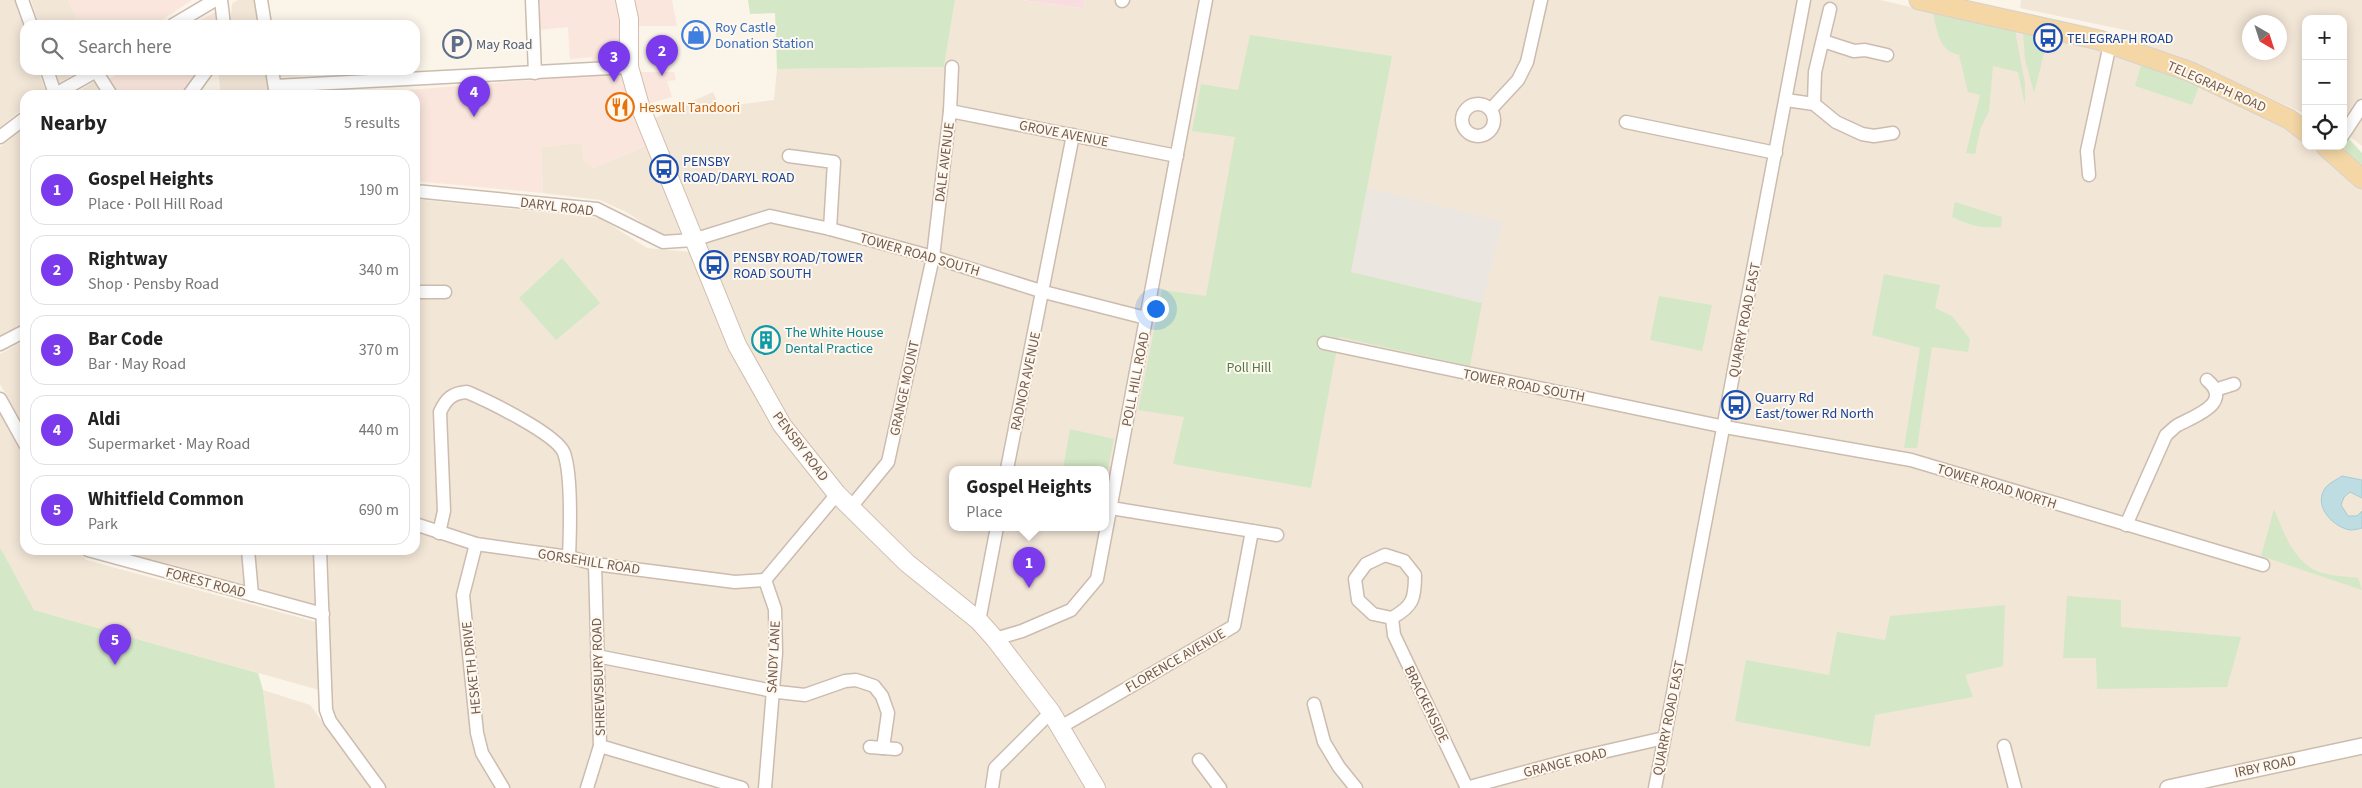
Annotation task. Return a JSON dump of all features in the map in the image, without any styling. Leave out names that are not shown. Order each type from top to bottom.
[{"type":"main road","name":"PENSBY ROAD","points":[[625,0],[629,19],[629,67],[640,106],[737,345],[782,425],[837,494],[907,564],[979,621],[995,639],[1055,720],[1096,788]]},
{"type":"main road","name":"TELEGRAPH ROAD","points":[[1919,0],[2110,44],[2191,72],[2289,119],[2302,129]]},
{"type":"main road","points":[[2333,150],[2362,179]]},
{"type":"street","points":[[22,0],[29,20]]},
{"type":"street","points":[[181,20],[215,0]]},
{"type":"street","points":[[221,0],[223,20]]},
{"type":"street","points":[[261,0],[264,20]]},
{"type":"street","points":[[532,0],[535,73]]},
{"type":"street","name":"POLL HILL ROAD","points":[[1109,518],[1206,0]]},
{"type":"street","points":[[1492,108],[1518,80],[1528,62],[1541,0]]},
{"type":"street","name":"QUARRY ROAD EAST","points":[[1655,788],[1725,427],[1804,0]]},
{"type":"street","points":[[1814,104],[1815,72],[1830,9]]},
{"type":"street","points":[[1822,41],[1854,51],[1865,50],[1887,55]]},
{"type":"street","points":[[2089,175],[2087,151],[2110,44]]},
{"type":"street","points":[[273,75],[276,90],[629,67]]},
{"type":"street","name":"DALE AVENUE","points":[[933,257],[950,111],[952,67]]},
{"type":"street","points":[[48,75],[53,90]]},
{"type":"street","points":[[61,90],[90,75]]},
{"type":"street","points":[[99,75],[108,90]]},
{"type":"street","points":[[193,90],[203,75]]},
{"type":"street","points":[[1786,100],[1814,104],[1836,122],[1862,134],[1874,136],[1893,133]]},
{"type":"street","points":[[2347,129],[2362,106]]},
{"type":"street","name":"GROVE AVENUE","points":[[950,111],[1177,156]]},
{"type":"street","points":[[0,137],[20,122]]},
{"type":"street","points":[[1626,122],[1776,153]]},
{"type":"street","name":"RADNOR AVENUE","points":[[1008,466],[1044,292],[1073,135]]},
{"type":"street","points":[[789,156],[834,162],[830,229]]},
{"type":"street","name":"DARYL ROAD","points":[[420,191],[597,209],[663,242],[693,240]]},
{"type":"street","name":"TOWER ROAD SOUTH","points":[[693,240],[770,216],[830,229],[933,257],[1044,292],[1146,318]]},
{"type":"street","name":"GRANGE MOUNT","points":[[851,507],[888,462],[933,257]]},
{"type":"street","points":[[420,292],[445,292]]},
{"type":"street","points":[[0,344],[20,334]]},
{"type":"street","name":"TOWER ROAD SOUTH","points":[[1324,343],[1725,427]]},
{"type":"street","points":[[2126,525],[2166,435],[2177,425],[2206,410],[2213,403],[2211,385],[2234,384]]},
{"type":"street","points":[[439,533],[444,511],[440,412],[446,400],[456,393],[467,392],[550,436],[564,452],[570,532],[569,557]]},
{"type":"street","points":[[0,399],[20,435]]},
{"type":"street","name":"TOWER ROAD NORTH","points":[[1725,427],[1911,460],[2263,564]]},
{"type":"street","points":[[766,580],[837,494]]},
{"type":"street","points":[[1111,508],[1278,535]]},
{"type":"street","name":"GORSEHILL ROAD","points":[[420,526],[476,544],[569,557],[595,564],[735,582],[766,580]]},
{"type":"street","points":[[979,621],[996,531]]},
{"type":"street","name":"POLL HILL ROAD","points":[[995,639],[1022,631],[1071,610],[1097,579],[1106,531]]},
{"type":"street","name":"FLORENCE AVENUE","points":[[992,788],[995,768],[1055,720],[1234,626],[1252,531]]},
{"type":"street","name":"HESKETH DRIVE","points":[[476,544],[463,595],[477,733],[482,753],[503,788]]},
{"type":"street","name":"FOREST ROAD","points":[[106,555],[323,614]]},
{"type":"street","points":[[248,555],[252,595]]},
{"type":"street","points":[[320,555],[326,710],[330,721],[379,788]]},
{"type":"street","points":[[1385,555],[1404,561],[1416,575],[1415,594],[1408,608],[1392,618],[1373,614],[1358,600],[1355,580],[1366,564],[1385,555]]},
{"type":"street","name":"SHREWSBURY ROAD","points":[[587,788],[600,746],[595,564]]},
{"type":"street","name":"SANDY LANE","points":[[765,788],[771,690],[776,653],[775,609],[766,580]]},
{"type":"street","name":"BRACKENSIDE","points":[[1392,618],[1394,635],[1466,788]]},
{"type":"street","points":[[597,656],[805,695],[844,681],[856,680],[874,686],[886,706],[890,749],[870,747]]},
{"type":"street","points":[[1314,704],[1324,742],[1339,767],[1356,788]]},
{"type":"street","name":"GRANGE ROAD","points":[[1466,788],[1581,757],[1664,738]]},
{"type":"street","points":[[600,746],[742,788]]},
{"type":"street","points":[[2004,746],[2015,788]]},
{"type":"street","name":"IRBY ROAD","points":[[2168,788],[2362,746]]},
{"type":"street","points":[[1199,760],[1220,788]]},
{"type":"shaded area","points":[[0,0],[15,0],[22,20],[20,20],[20,75],[40,75],[45,90],[20,90],[20,111],[0,127]]},
{"type":"shaded area","points":[[31,0],[68,0],[77,20],[37,20]]},
{"type":"shaded area","points":[[68,0],[192,0],[162,20],[77,20]]},
{"type":"shaded area","points":[[238,0],[255,0],[258,20],[230,20],[232,4]]},
{"type":"shaded area","points":[[536,0],[672,0],[677,26],[636,26],[639,72],[674,72],[676,80],[667,81],[672,97],[633,108],[648,145],[593,168],[584,161],[582,143],[541,147],[543,193],[420,181],[420,90],[408,90],[594,75],[592,57],[570,59],[568,27],[539,30]]},
{"type":"shaded area","points":[[955,0],[1021,0],[1082,8],[1084,0],[1880,0],[2121,55],[2142,62],[2192,105],[2200,84],[2273,118],[2302,141],[2302,150],[2314,150],[2362,189],[2362,788],[384,788],[332,716],[326,555],[420,555],[420,200],[600,218],[647,248],[691,252],[707,245],[655,118],[713,92],[720,107],[774,100],[777,69],[944,67]]},
{"type":"shaded area","points":[[1022,0],[1084,0],[1083,8]]},
{"type":"shaded area","points":[[2021,0],[2362,0],[2362,146],[2347,134],[2347,15],[2302,15],[2302,112],[2193,64],[2130,42],[2130,31],[2020,8]]},
{"type":"shaded area","points":[[217,11],[218,20],[201,20]]},
{"type":"shaded area","points":[[57,75],[73,75],[59,83]]},
{"type":"shaded area","points":[[116,75],[195,75],[185,90],[107,90],[102,83]]},
{"type":"shaded area","points":[[219,75],[267,75],[269,90],[220,90]]},
{"type":"shaded area","points":[[279,75],[309,75],[279,77]]},
{"type":"shaded area","points":[[95,81],[101,90],[81,90]]},
{"type":"shaded area","points":[[20,131],[20,328],[0,339],[0,147]]},
{"type":"shaded area","points":[[582,143],[584,161],[593,168],[648,145],[684,229],[680,235],[671,236],[657,232],[626,212],[600,200],[543,193],[541,147]]},
{"type":"shaded area","points":[[1367,188],[1503,222],[1482,303],[1351,272]]},
{"type":"shaded area","points":[[20,343],[20,419],[0,384],[0,354]]},
{"type":"shaded area","points":[[0,414],[20,449],[20,555],[82,555],[86,560],[316,622],[319,690],[34,610],[0,547]]},
{"type":"shaded area","points":[[130,555],[314,555],[316,604]]},
{"type":"shaded area","points":[[263,690],[310,705],[371,788],[275,788]]},
{"type":"green space","points":[[748,0],[955,0],[944,67],[777,69],[775,13],[750,14]]},
{"type":"green space","points":[[1933,14],[2015,30],[2025,84],[2025,105],[2018,72],[1993,66],[1989,111],[1980,130],[1975,154],[1966,153],[1980,95],[1968,92],[1959,55],[1952,53],[1943,45]]},
{"type":"green space","points":[[2023,32],[2048,38],[2034,93],[2025,59]]},
{"type":"green space","name":"Poll Hill","points":[[1250,35],[1392,56],[1351,272],[1482,303],[1470,366],[1339,337],[1311,488],[1173,464],[1184,417],[1138,410],[1162,290],[1206,296],[1235,137],[1192,131],[1201,84],[1238,90]]},
{"type":"green space","points":[[2142,62],[2200,84],[2192,105],[2135,86]]},
{"type":"green space","points":[[2347,137],[2362,153],[2362,171],[2345,157]]},
{"type":"green space","points":[[1955,202],[2002,217],[2001,227],[1976,226],[1952,217]]},
{"type":"green space","points":[[562,258],[600,303],[556,340],[519,298]]},
{"type":"green space","points":[[1884,274],[1940,285],[1935,308],[1952,316],[1970,339],[1968,352],[1932,347],[1917,448],[1904,448],[1920,348],[1872,335]]},
{"type":"green space","points":[[1659,296],[1712,305],[1702,351],[1650,340]]},
{"type":"green space","points":[[1070,429],[1114,439],[1108,466],[1064,466]]},
{"type":"green space","points":[[2274,509],[2290,545],[2310,568],[2323,573],[2358,578],[2362,590],[2261,556]]},
{"type":"green space","points":[[0,547],[34,610],[258,673],[263,690],[275,788],[0,788]]},
{"type":"green space","points":[[2067,596],[2121,600],[2121,627],[2241,637],[2227,687],[2097,689],[2096,658],[2063,658]]},
{"type":"green space","points":[[2005,605],[2003,666],[1965,675],[1973,697],[1875,715],[1870,747],[1735,721],[1746,660],[1829,675],[1837,632],[1885,640],[1890,616]]},
{"type":"water","points":[[2342,476],[2362,480],[2362,498],[2350,492],[2344,497],[2341,505],[2348,516],[2357,516],[2362,511],[2362,528],[2350,530],[2344,528],[2332,521],[2324,510],[2322,497],[2325,488]]},
{"type":"place","name":"Roy Castle Donation Station","points":[[696,35]]},
{"type":"place","name":"TELEGRAPH ROAD","points":[[2048,38]]},
{"type":"place","name":"May Road","points":[[457,44]]},
{"type":"place","name":"Rightway","points":[[662,76]]},
{"type":"place","name":"Bar Code","points":[[614,82]]},
{"type":"place","name":"Heswall Tandoori","points":[[620,107]]},
{"type":"place","name":"Aldi","points":[[474,117]]},
{"type":"place","name":"PENSBY ROAD/DARYL ROAD","points":[[664,169]]},
{"type":"place","name":"PENSBY ROAD/TOWER ROAD SOUTH","points":[[714,265]]},
{"type":"place","name":"The White House Dental Practice","points":[[766,340]]},
{"type":"place","name":"Quarry Rd East/tower Rd North","points":[[1736,405]]},
{"type":"place","name":"Gospel Heights","points":[[1029,588]]},
{"type":"place","name":"Whitfield Common","points":[[115,665]]}]
